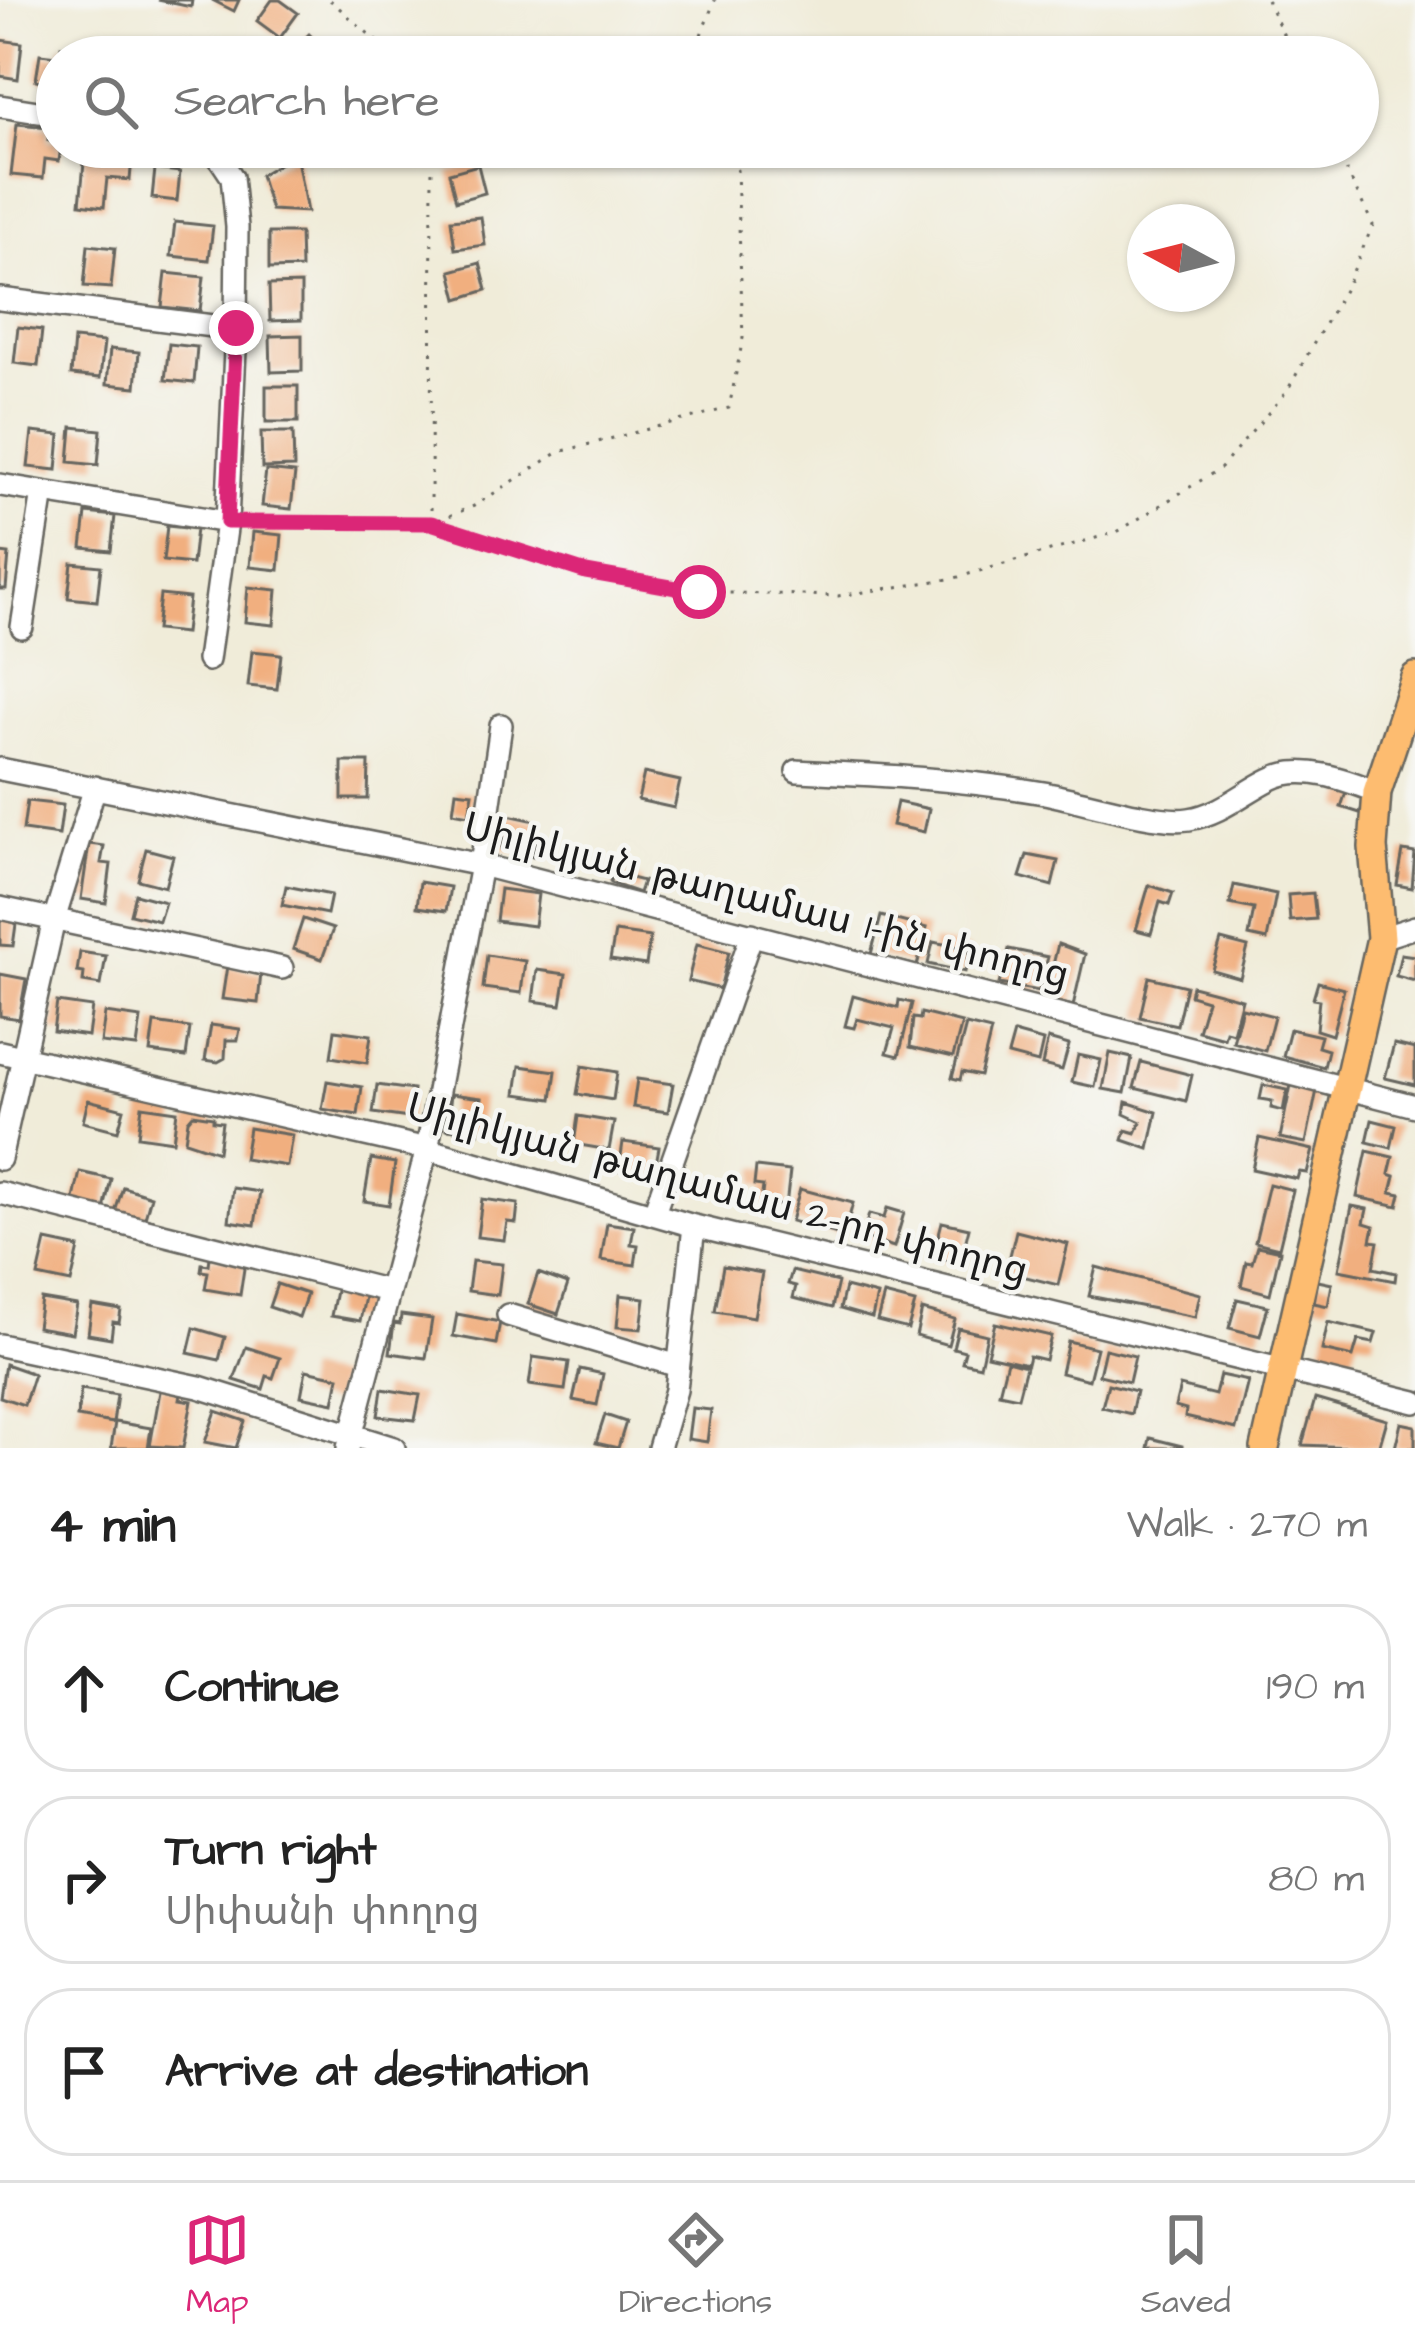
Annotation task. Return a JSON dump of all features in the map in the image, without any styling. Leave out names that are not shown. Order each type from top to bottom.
[{"type":"main road","points":[[1265,1448],[1381,938],[1372,847],[1377,792],[1415,677]]},
{"type":"street","points":[[0,106],[36,112]]},
{"type":"street","points":[[208,660],[227,522],[236,328],[237,227],[232,177],[226,168]]},
{"type":"street","points":[[0,299],[236,328]]},
{"type":"street","points":[[0,485],[227,522]]},
{"type":"street","points":[[22,627],[43,492]]},
{"type":"street","points":[[350,1442],[427,1148],[481,865],[501,725]]},
{"type":"street","name":"Սիլիկյան թաղամաս 1-ին փողոց","points":[[0,769],[481,865],[1415,1106]]},
{"type":"street","points":[[797,771],[888,775],[1040,792],[1187,820],[1238,801],[1271,779],[1292,772],[1377,792]]},
{"type":"street","points":[[0,1159],[11,1055],[95,787]]},
{"type":"street","points":[[0,908],[282,968]]},
{"type":"street","points":[[1381,938],[1415,926]]},
{"type":"street","points":[[654,1213],[752,934]]},
{"type":"street","name":"Սիլիկյան թաղամաս 2-րդ փողոց","points":[[11,1055],[427,1148],[694,1226],[1415,1402]]},
{"type":"street","points":[[0,1193],[389,1291]]},
{"type":"street","points":[[659,1448],[678,1366],[694,1226]]},
{"type":"street","points":[[508,1315],[678,1366]]},
{"type":"street","points":[[0,1346],[200,1387],[350,1442],[394,1448]]},
{"type":"path","points":[[330,0],[371,36]]},
{"type":"path","points":[[700,36],[715,0]]},
{"type":"path","points":[[1268,0],[1284,36]]},
{"type":"path","points":[[431,523],[432,168]]},
{"type":"path","points":[[431,523],[474,506],[559,452],[729,407],[743,338],[735,168]]},
{"type":"path","points":[[227,522],[431,523],[586,572],[699,592],[838,596],[955,578],[1117,532],[1221,468],[1287,391],[1348,284],[1373,225],[1345,168]]},
{"type":"building","points":[[158,0],[192,0],[191,7]]},
{"type":"building","points":[[212,0],[239,0],[234,11]]},
{"type":"building","points":[[272,0],[298,13],[281,36],[257,21]]},
{"type":"building","points":[[0,40],[22,43],[18,79],[0,76]]},
{"type":"building","points":[[17,124],[36,126],[36,168],[44,168],[43,178],[11,175]]},
{"type":"building","points":[[84,168],[131,168],[130,180],[107,178],[104,207],[80,204]]},
{"type":"building","points":[[272,168],[299,168],[307,212],[271,210],[260,175]]},
{"type":"building","points":[[479,168],[485,193],[456,201],[449,173]]},
{"type":"building","points":[[155,169],[180,172],[177,201],[152,198]]},
{"type":"building","points":[[481,217],[485,245],[455,249],[451,220]]},
{"type":"building","points":[[175,222],[213,226],[209,260],[171,256]]},
{"type":"building","points":[[269,233],[300,233],[301,268],[269,269]]},
{"type":"building","points":[[88,245],[115,248],[111,288],[84,286]]},
{"type":"building","points":[[480,263],[487,290],[458,299],[451,271]]},
{"type":"building","points":[[166,273],[204,277],[200,311],[162,307]]},
{"type":"building","points":[[301,284],[301,320],[270,321],[269,285]]},
{"type":"building","points":[[18,327],[42,330],[38,366],[14,363]]},
{"type":"building","points":[[302,335],[302,371],[271,372],[270,336]]},
{"type":"building","points":[[74,339],[104,342],[100,378],[71,375]]},
{"type":"building","points":[[169,344],[197,347],[194,383],[165,380]]},
{"type":"building","points":[[110,349],[139,352],[136,387],[107,384]]},
{"type":"building","points":[[266,386],[298,386],[298,422],[266,422]]},
{"type":"building","points":[[72,427],[101,430],[98,465],[69,462]]},
{"type":"building","points":[[32,432],[60,435],[57,470],[28,467]]},
{"type":"building","points":[[261,432],[293,432],[294,467],[262,468]]},
{"type":"building","points":[[266,470],[295,473],[291,509],[262,506]]},
{"type":"building","points":[[86,513],[115,516],[111,551],[82,548]]},
{"type":"building","points":[[167,526],[196,529],[192,564],[163,561]]},
{"type":"building","points":[[253,532],[282,535],[279,570],[250,567]]},
{"type":"building","points":[[0,553],[9,554],[6,589],[0,589]]},
{"type":"building","points":[[72,563],[101,566],[97,601],[68,598]]},
{"type":"building","points":[[248,587],[277,590],[274,625],[245,622]]},
{"type":"building","points":[[160,595],[189,598],[185,633],[156,630]]},
{"type":"building","points":[[252,651],[281,654],[277,689],[248,686]]},
{"type":"building","points":[[342,762],[369,762],[368,799],[342,799]]},
{"type":"building","points":[[644,773],[680,781],[674,808],[638,800]]},
{"type":"building","points":[[456,791],[473,793],[469,815],[453,812]]},
{"type":"building","points":[[1346,792],[1365,797],[1360,813],[1341,807]]},
{"type":"building","points":[[27,801],[63,805],[59,835],[23,830]]},
{"type":"building","points":[[897,802],[929,809],[924,832],[892,825]]},
{"type":"building","points":[[508,815],[540,822],[533,856],[501,849]]},
{"type":"building","points":[[89,844],[104,846],[101,863],[111,864],[106,903],[81,899]]},
{"type":"building","points":[[146,849],[173,856],[165,887],[138,880]]},
{"type":"building","points":[[1403,851],[1415,853],[1412,888],[1397,885]]},
{"type":"building","points":[[1027,855],[1058,861],[1052,886],[1020,877]]},
{"type":"building","points":[[611,873],[643,881],[639,893],[610,883]]},
{"type":"building","points":[[420,882],[450,887],[446,911],[417,907]]},
{"type":"building","points":[[1149,885],[1173,893],[1169,905],[1160,902],[1151,934],[1136,930]]},
{"type":"building","points":[[1234,885],[1276,894],[1267,940],[1249,936],[1254,909],[1230,904]]},
{"type":"building","points":[[286,886],[331,895],[327,914],[282,905]]},
{"type":"building","points":[[500,889],[538,894],[534,926],[496,921]]},
{"type":"building","points":[[1313,893],[1316,919],[1290,921],[1288,895]]},
{"type":"building","points":[[135,894],[165,902],[159,921],[130,914]]},
{"type":"building","points":[[0,914],[17,917],[13,946],[0,945]]},
{"type":"building","points":[[881,916],[927,928],[917,966],[871,954]]},
{"type":"building","points":[[303,919],[333,929],[322,959],[293,949]]},
{"type":"building","points":[[615,932],[650,937],[646,965],[610,960]]},
{"type":"building","points":[[1221,940],[1248,947],[1240,978],[1212,970]]},
{"type":"building","points":[[933,942],[970,949],[965,972],[928,964]]},
{"type":"building","points":[[697,944],[729,952],[720,989],[688,981]]},
{"type":"building","points":[[1058,944],[1085,954],[1073,1006],[1045,999]]},
{"type":"building","points":[[1009,949],[1048,957],[1039,991],[999,984]]},
{"type":"building","points":[[80,952],[106,956],[101,985],[83,982],[84,973],[77,972]]},
{"type":"building","points":[[1401,954],[1415,956],[1415,981],[1396,976]]},
{"type":"building","points":[[487,955],[525,961],[521,993],[483,988]]},
{"type":"building","points":[[227,966],[261,973],[258,1003],[222,999]]},
{"type":"building","points":[[537,970],[566,974],[561,1005],[533,1001]]},
{"type":"building","points":[[0,974],[26,979],[19,1019],[0,1016]]},
{"type":"building","points":[[1149,977],[1186,986],[1177,1025],[1140,1017]]},
{"type":"building","points":[[1318,982],[1344,989],[1332,1035],[1316,1030],[1319,1000],[1313,999]]},
{"type":"building","points":[[1192,986],[1242,999],[1233,1033],[1226,1031],[1224,1038],[1198,1031],[1207,1000],[1190,995]]},
{"type":"building","points":[[853,996],[898,1008],[899,1000],[912,1003],[899,1056],[887,1053],[894,1028],[857,1019],[854,1028],[845,1026]]},
{"type":"building","points":[[57,1002],[92,1007],[88,1036],[53,1031]]},
{"type":"building","points":[[1242,1008],[1274,1016],[1265,1051],[1233,1042]]},
{"type":"building","points":[[105,1013],[141,1018],[137,1047],[101,1043]]},
{"type":"building","points":[[921,1013],[962,1023],[953,1057],[910,1047],[913,1018],[920,1019]]},
{"type":"building","points":[[154,1023],[190,1028],[186,1057],[150,1052]]},
{"type":"building","points":[[211,1025],[240,1029],[238,1040],[226,1040],[225,1058],[218,1062],[205,1060]]},
{"type":"building","points":[[966,1025],[991,1031],[980,1076],[962,1072],[960,1080],[952,1078]]},
{"type":"building","points":[[1290,1029],[1321,1036],[1318,1047],[1328,1050],[1324,1067],[1283,1056]]},
{"type":"building","points":[[335,1030],[371,1035],[367,1063],[331,1057]]},
{"type":"building","points":[[1014,1033],[1043,1041],[1038,1063],[1008,1055]]},
{"type":"building","points":[[1048,1039],[1069,1045],[1062,1070],[1042,1065]]},
{"type":"building","points":[[1394,1044],[1415,1049],[1415,1085],[1385,1078]]},
{"type":"building","points":[[1110,1053],[1132,1058],[1125,1093],[1103,1089]]},
{"type":"building","points":[[1078,1055],[1101,1060],[1095,1087],[1072,1082]]},
{"type":"building","points":[[1141,1062],[1192,1075],[1186,1101],[1134,1088]]},
{"type":"building","points":[[520,1066],[556,1071],[552,1099],[516,1094]]},
{"type":"building","points":[[582,1066],[617,1072],[613,1100],[577,1094]]},
{"type":"building","points":[[637,1079],[673,1084],[668,1112],[633,1107]]},
{"type":"building","points":[[327,1081],[362,1087],[358,1115],[322,1109]]},
{"type":"building","points":[[377,1085],[413,1090],[409,1118],[373,1113]]},
{"type":"building","points":[[1263,1085],[1287,1090],[1283,1111],[1271,1108],[1272,1101],[1260,1099]]},
{"type":"building","points":[[1291,1085],[1317,1090],[1306,1143],[1280,1138]]},
{"type":"building","points":[[451,1094],[482,1098],[478,1133],[447,1129]]},
{"type":"building","points":[[88,1100],[124,1109],[118,1131],[83,1122]]},
{"type":"building","points":[[1126,1102],[1157,1112],[1149,1149],[1123,1140],[1126,1130],[1136,1133],[1141,1122],[1124,1114]]},
{"type":"building","points":[[142,1106],[177,1111],[173,1141],[138,1136]]},
{"type":"building","points":[[193,1114],[222,1122],[218,1152],[185,1141]]},
{"type":"building","points":[[578,1116],[614,1122],[609,1150],[574,1144]]},
{"type":"building","points":[[1372,1120],[1396,1126],[1391,1148],[1367,1142]]},
{"type":"building","points":[[249,1128],[292,1135],[287,1166],[244,1159]]},
{"type":"building","points":[[1259,1138],[1313,1150],[1307,1173],[1299,1172],[1297,1179],[1252,1169]]},
{"type":"building","points":[[623,1142],[659,1147],[654,1175],[619,1170]]},
{"type":"building","points":[[1367,1151],[1393,1157],[1389,1174],[1395,1176],[1391,1192],[1401,1194],[1398,1206],[1357,1197]]},
{"type":"building","points":[[371,1159],[395,1163],[389,1205],[364,1201]]},
{"type":"building","points":[[756,1167],[790,1171],[786,1206],[761,1203],[763,1186],[754,1185]]},
{"type":"building","points":[[80,1172],[111,1179],[104,1210],[73,1203]]},
{"type":"building","points":[[1269,1184],[1293,1190],[1279,1248],[1255,1242]]},
{"type":"building","points":[[123,1187],[151,1196],[144,1221],[115,1212]]},
{"type":"building","points":[[233,1188],[260,1192],[255,1225],[229,1221]]},
{"type":"building","points":[[800,1189],[853,1203],[844,1236],[791,1221]]},
{"type":"building","points":[[482,1199],[518,1204],[516,1223],[507,1222],[504,1240],[477,1237]]},
{"type":"building","points":[[1352,1206],[1367,1209],[1364,1223],[1374,1226],[1371,1241],[1378,1242],[1373,1268],[1396,1273],[1395,1281],[1339,1270]]},
{"type":"building","points":[[887,1208],[904,1213],[894,1247],[862,1237],[869,1214],[884,1218]]},
{"type":"building","points":[[942,1222],[969,1228],[960,1264],[933,1257]]},
{"type":"building","points":[[607,1223],[634,1227],[635,1265],[601,1260]]},
{"type":"building","points":[[1016,1231],[1068,1244],[1058,1285],[1006,1272]]},
{"type":"building","points":[[46,1241],[79,1248],[71,1283],[38,1276]]},
{"type":"building","points":[[1257,1246],[1280,1251],[1270,1294],[1241,1286],[1246,1262],[1252,1263]]},
{"type":"building","points":[[210,1257],[245,1262],[240,1295],[205,1289],[208,1272],[201,1271],[202,1264],[209,1265]]},
{"type":"building","points":[[472,1261],[502,1264],[498,1295],[468,1291]]},
{"type":"building","points":[[723,1266],[762,1273],[754,1317],[715,1311]]},
{"type":"building","points":[[1096,1267],[1200,1294],[1195,1317],[1089,1296]]},
{"type":"building","points":[[792,1271],[838,1282],[832,1308],[793,1298],[796,1286],[788,1284]]},
{"type":"building","points":[[538,1273],[568,1284],[558,1314],[528,1304]]},
{"type":"building","points":[[1318,1281],[1332,1284],[1328,1306],[1314,1303]]},
{"type":"building","points":[[277,1284],[307,1294],[299,1317],[269,1307]]},
{"type":"building","points":[[337,1286],[366,1292],[360,1321],[331,1316]]},
{"type":"building","points":[[845,1287],[877,1295],[872,1318],[840,1309]]},
{"type":"building","points":[[620,1295],[645,1298],[641,1329],[617,1327]]},
{"type":"building","points":[[884,1295],[915,1303],[908,1329],[877,1321]]},
{"type":"building","points":[[41,1299],[77,1305],[72,1333],[37,1327]]},
{"type":"building","points":[[1237,1299],[1268,1306],[1260,1336],[1229,1328]]},
{"type":"building","points":[[92,1305],[121,1310],[111,1338],[88,1334]]},
{"type":"building","points":[[922,1310],[955,1319],[948,1345],[916,1336]]},
{"type":"building","points":[[457,1314],[500,1322],[496,1344],[453,1336]]},
{"type":"building","points":[[401,1315],[432,1319],[426,1358],[390,1353],[394,1323],[400,1324]]},
{"type":"building","points":[[1328,1322],[1376,1333],[1373,1343],[1358,1340],[1353,1357],[1322,1350]]},
{"type":"building","points":[[995,1323],[1051,1336],[1045,1360],[1029,1356],[1027,1364],[987,1355]]},
{"type":"building","points":[[194,1328],[225,1337],[219,1360],[188,1353]]},
{"type":"building","points":[[958,1328],[987,1335],[980,1366],[962,1362],[965,1351],[953,1348]]},
{"type":"building","points":[[1068,1341],[1097,1348],[1089,1380],[1061,1373]]},
{"type":"building","points":[[246,1347],[280,1358],[263,1389],[234,1380]]},
{"type":"building","points":[[1105,1349],[1135,1356],[1129,1382],[1099,1375]]},
{"type":"building","points":[[533,1357],[569,1362],[565,1390],[529,1385]]},
{"type":"building","points":[[1007,1361],[1026,1366],[1018,1397],[999,1393]]},
{"type":"building","points":[[5,1364],[34,1374],[24,1405],[0,1397]]},
{"type":"building","points":[[580,1369],[603,1374],[597,1405],[573,1400]]},
{"type":"building","points":[[306,1370],[339,1377],[334,1403],[301,1396]]},
{"type":"building","points":[[1220,1375],[1248,1381],[1236,1429],[1185,1417],[1186,1410],[1175,1407],[1180,1386],[1215,1395]]},
{"type":"building","points":[[1108,1384],[1136,1391],[1131,1414],[1102,1407]]},
{"type":"building","points":[[161,1386],[182,1390],[180,1399],[192,1401],[183,1448],[150,1446]]},
{"type":"building","points":[[81,1389],[117,1395],[113,1423],[77,1417]]},
{"type":"building","points":[[382,1389],[420,1395],[415,1420],[378,1416]]},
{"type":"building","points":[[1315,1399],[1387,1420],[1379,1448],[1302,1445]]},
{"type":"building","points":[[692,1408],[711,1410],[707,1442],[688,1439]]},
{"type":"building","points":[[216,1411],[245,1421],[236,1448],[205,1442]]},
{"type":"building","points":[[605,1415],[626,1422],[618,1448],[596,1443]]},
{"type":"building","points":[[115,1422],[151,1428],[148,1448],[111,1448]]},
{"type":"building","points":[[1401,1423],[1415,1426],[1415,1448],[1395,1448]]},
{"type":"building","points":[[1150,1438],[1182,1446],[1182,1448],[1148,1448]]},
{"type":"route","points":[[236,328],[227,522],[431,523],[586,572],[699,592]]}]
